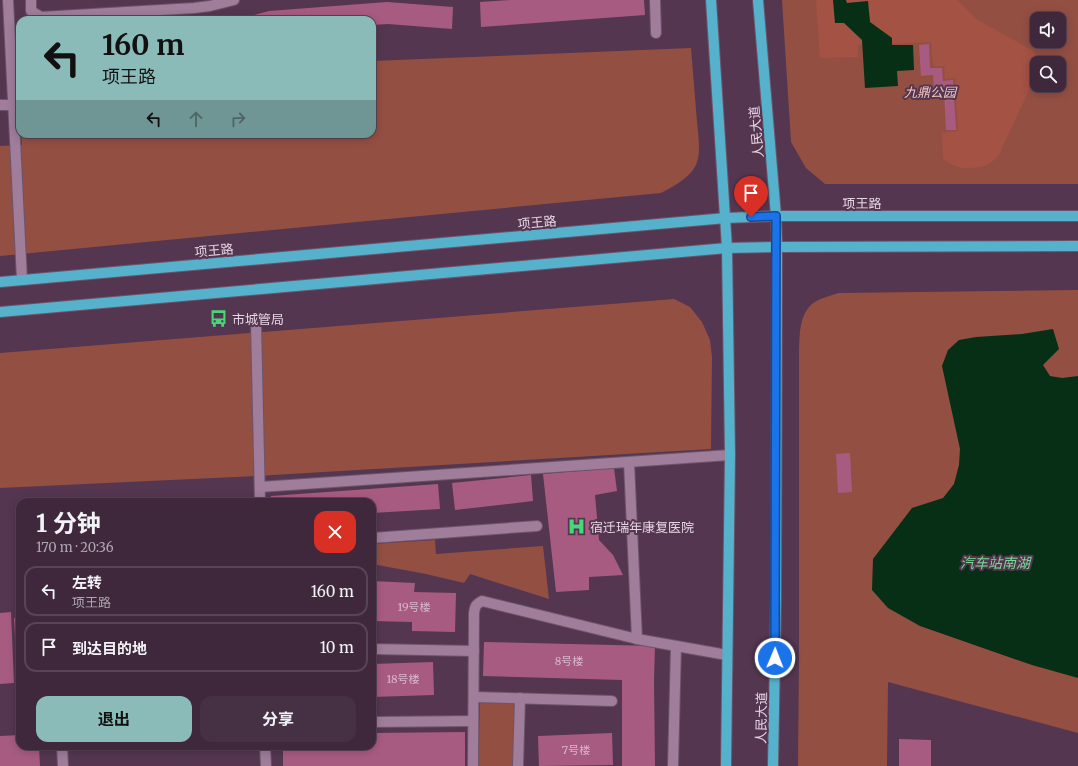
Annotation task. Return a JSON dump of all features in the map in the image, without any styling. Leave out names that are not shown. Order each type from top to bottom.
[{"type":"main road","points":[[711,0],[727,248],[730,455],[726,766]]},
{"type":"main road","name":"人民大道","points":[[758,0],[776,216],[777,247],[776,588],[773,766]]},
{"type":"main road","name":"项王路","points":[[0,282],[726,218],[776,216],[1078,216]]},
{"type":"main road","points":[[0,312],[727,248],[1078,246]]},
{"type":"lane","points":[[8,0],[5,29],[13,105],[22,280]]},
{"type":"lane","points":[[31,0],[31,11],[39,16]]},
{"type":"lane","points":[[58,16],[194,8],[234,0]]},
{"type":"lane","points":[[654,0],[656,33]]},
{"type":"lane","points":[[0,106],[13,105]]},
{"type":"lane","points":[[256,323],[260,498]]},
{"type":"lane","points":[[260,488],[730,455]]},
{"type":"lane","points":[[629,462],[637,638]]},
{"type":"lane","points":[[376,538],[537,526]]},
{"type":"lane","points":[[472,766],[475,606],[477,603],[482,601],[637,638],[727,655]]},
{"type":"lane","points":[[673,766],[676,646]]},
{"type":"lane","points":[[376,649],[474,650]]},
{"type":"lane","points":[[474,697],[612,701]]},
{"type":"lane","points":[[518,766],[520,698]]},
{"type":"lane","points":[[376,722],[473,721]]},
{"type":"lane","points":[[62,750],[63,766]]},
{"type":"lane","points":[[265,750],[266,766]]},
{"type":"green space","name":"九鼎公园","points":[[782,0],[1078,0],[1078,184],[825,184],[806,168],[791,142]]},
{"type":"green space","points":[[691,48],[699,142],[697,162],[695,167],[687,176],[677,184],[661,193],[0,256],[0,146],[22,145],[21,138],[376,138],[376,61]]},
{"type":"green space","points":[[1078,290],[1078,733],[888,682],[887,766],[798,766],[799,349],[801,325],[805,314],[815,302],[838,293]]},
{"type":"green space","points":[[674,299],[690,307],[702,322],[710,340],[712,357],[711,449],[256,476],[0,488],[0,353]]},
{"type":"green space","points":[[435,540],[436,554],[543,546],[549,599],[470,574],[464,583],[376,565],[376,544]]},
{"type":"green space","points":[[480,700],[515,701],[513,766],[478,766]]},
{"type":"shaded area","points":[[816,0],[957,0],[976,19],[1032,50],[1038,56],[1030,56],[1030,88],[1000,153],[992,162],[975,168],[958,167],[943,159],[942,133],[958,131],[955,78],[945,79],[944,66],[933,66],[931,42],[858,45],[858,57],[820,58]]},
{"type":"water","points":[[833,0],[846,0],[847,3],[868,1],[870,22],[892,38],[892,45],[913,45],[914,70],[897,71],[898,86],[865,88],[862,40],[844,23],[835,23]]},
{"type":"water","name":"汽车站南湖","points":[[1053,329],[1059,349],[1043,365],[1050,376],[1062,378],[1078,376],[1078,678],[1032,665],[920,626],[888,608],[872,590],[873,559],[912,508],[943,498],[954,484],[959,465],[960,449],[942,366],[948,350],[959,340],[976,337],[1022,334]]},
{"type":"building","points":[[511,0],[644,0],[645,15],[481,27],[480,2]]},
{"type":"building","points":[[387,2],[453,7],[452,29],[388,24],[376,25],[376,16],[251,16],[269,11]]},
{"type":"building","points":[[929,44],[930,68],[942,68],[943,81],[953,80],[956,130],[946,130],[944,91],[934,92],[933,75],[921,76],[919,45]]},
{"type":"building","points":[[850,453],[852,492],[838,493],[836,454]]},
{"type":"building","points":[[614,468],[617,491],[595,495],[599,540],[613,555],[623,575],[589,577],[589,590],[556,592],[543,474]]},
{"type":"building","points":[[531,475],[533,501],[455,510],[452,483]]},
{"type":"building","points":[[438,484],[440,509],[376,513],[376,498],[271,498],[271,496]]},
{"type":"building","points":[[376,581],[415,583],[414,592],[456,593],[455,632],[412,631],[412,622],[376,621]]},
{"type":"building","points":[[11,612],[14,683],[0,684],[0,613]]},
{"type":"building","points":[[14,618],[16,618],[16,657]]},
{"type":"building","points":[[484,642],[655,646],[655,766],[622,766],[622,680],[483,676]]},
{"type":"building","points":[[433,662],[434,695],[376,697],[376,664]]},
{"type":"building","points":[[465,732],[465,766],[283,766],[283,750],[376,750],[376,733]]},
{"type":"building","points":[[612,733],[613,765],[539,766],[538,736]]},
{"type":"building","points":[[16,735],[16,750],[39,750],[40,766],[0,766],[0,736]]},
{"type":"building","points":[[899,739],[931,740],[931,766],[899,766]]},
{"type":"place","name":"市城管局","points":[[219,319]]},
{"type":"place","name":"宿迁瑞年康复医院","points":[[577,527]]},
{"type":"route","points":[[751,217],[776,216],[775,658]]}]
